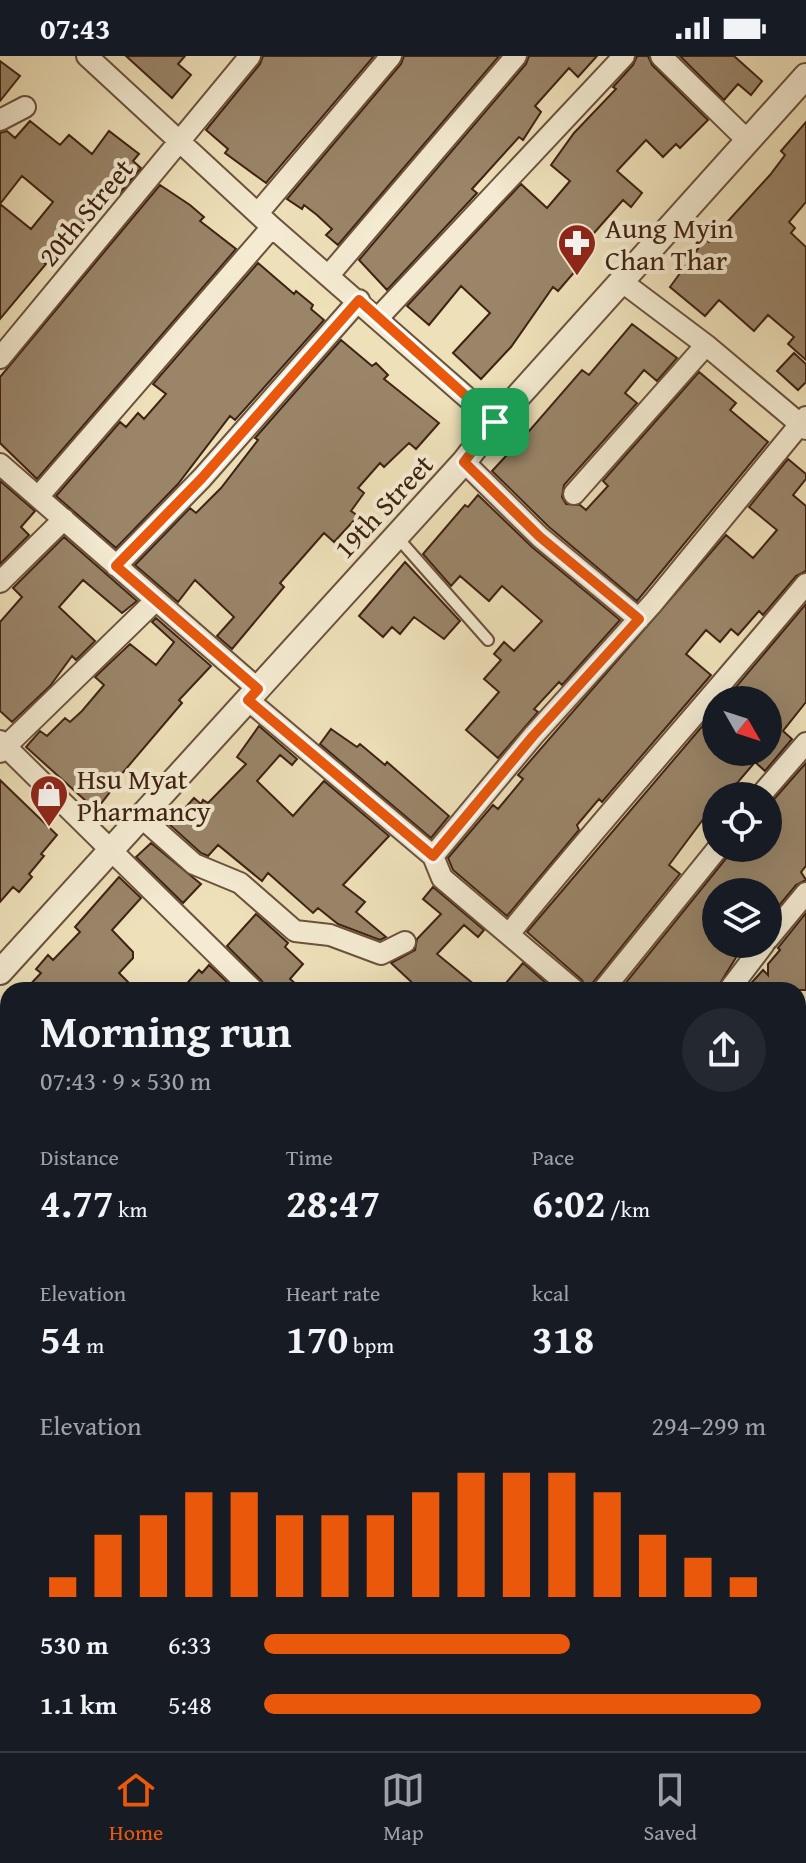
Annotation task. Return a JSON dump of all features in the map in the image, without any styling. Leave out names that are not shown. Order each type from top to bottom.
[{"type":"street","points":[[87,56],[182,140],[265,220],[495,422]]},
{"type":"street","name":"20th Street","points":[[0,358],[250,56]]},
{"type":"street","points":[[38,497],[265,220],[391,56]]},
{"type":"street","points":[[329,275],[516,56]]},
{"type":"street","points":[[378,318],[624,56]]},
{"type":"street","points":[[661,56],[747,140]]},
{"type":"street","name":"19th Street","points":[[0,972],[464,462],[495,422],[806,76]]},
{"type":"street","points":[[0,120],[25,107]]},
{"type":"street","points":[[433,856],[804,424],[621,281]]},
{"type":"street","points":[[116,566],[202,478],[359,300]]},
{"type":"street","points":[[574,494],[706,345]]},
{"type":"street","points":[[464,462],[540,537],[639,619]]},
{"type":"street","points":[[0,464],[156,600],[253,694],[433,856],[442,878],[565,982]]},
{"type":"street","points":[[0,582],[64,519]]},
{"type":"street","points":[[509,934],[595,828],[724,684],[806,584]]},
{"type":"street","points":[[156,600],[2,746],[245,982]]},
{"type":"street","points":[[772,782],[806,743]]},
{"type":"street","points":[[140,816],[194,864],[240,883],[295,931],[330,935],[381,954],[405,942]]},
{"type":"street","points":[[609,982],[707,862]]},
{"type":"street","points":[[782,922],[806,893]]},
{"type":"street","points":[[735,982],[753,958]]},
{"type":"lane","points":[[395,536],[488,640]]},
{"type":"building","points":[[126,56],[185,56],[178,64],[191,75],[172,98]]},
{"type":"building","points":[[263,56],[374,56],[266,183],[225,153],[228,149],[206,130],[260,64]]},
{"type":"building","points":[[404,56],[499,56],[338,245],[326,235],[332,229],[317,215],[304,205],[302,209],[287,199],[401,64]]},
{"type":"building","points":[[529,56],[597,56],[578,77],[569,68],[535,106],[541,112],[523,140],[519,137],[472,189],[477,193],[387,290],[359,260],[526,64]]},
{"type":"building","points":[[637,56],[648,56],[652,65],[708,120],[680,148],[676,144],[663,157],[646,140],[617,171],[642,193],[631,207],[623,200],[587,241],[595,248],[558,291],[553,287],[511,347],[481,379],[453,353],[490,313],[461,286],[429,325],[407,306],[521,184],[547,208],[570,181],[551,165],[574,133],[616,89],[613,87]]},
{"type":"building","points":[[680,56],[734,56],[762,81],[751,95],[738,84],[724,100]]},
{"type":"building","points":[[0,61],[20,76],[0,101]]},
{"type":"building","points":[[30,121],[60,145],[69,135],[92,154],[109,131],[139,154],[133,161],[141,168],[120,193],[113,187],[78,230],[72,225],[42,261],[46,264],[0,319],[0,204],[0,133],[7,131],[15,138]],"holes":[[[22,176],[53,202],[31,229],[0,204]]]},
{"type":"building","points":[[806,122],[806,202],[789,222],[795,228],[791,233],[806,247],[806,360],[788,344],[794,337],[768,315],[754,331],[719,300],[705,316],[670,287],[705,239],[709,242],[770,175],[785,155],[781,151]]},
{"type":"building","points":[[160,185],[190,205],[204,217],[200,221],[236,249],[37,479],[0,443],[0,377]]},
{"type":"building","points":[[258,263],[294,294],[296,291],[313,305],[311,309],[324,320],[235,420],[230,416],[178,484],[116,548],[56,496],[120,422],[126,427],[138,413],[144,419],[166,394],[153,384]]},
{"type":"building","points":[[632,324],[677,358],[657,381],[644,370],[625,393],[637,403],[564,485],[562,497],[566,504],[580,505],[586,510],[608,486],[603,481],[699,372],[736,403],[730,410],[768,442],[637,601],[549,527],[492,471],[506,456],[501,452],[516,431],[524,437],[582,370],[589,375]]},
{"type":"building","points":[[341,340],[372,366],[376,363],[388,375],[384,379],[439,423],[416,449],[409,443],[384,467],[380,463],[358,488],[364,493],[351,511],[358,516],[334,542],[324,533],[280,583],[284,587],[232,649],[217,636],[234,617],[195,580],[178,602],[135,565],[190,508],[196,513],[221,488],[258,440],[255,438]]},
{"type":"building","points":[[794,353],[806,364],[806,382],[798,390],[777,371]]},
{"type":"building","points":[[788,459],[806,474],[806,479],[793,495],[806,506],[806,571],[796,576],[763,615],[759,611],[738,635],[731,629],[720,642],[706,630],[686,654],[711,675],[602,802],[599,799],[577,825],[579,830],[507,916],[453,870],[448,858],[493,805],[498,809],[523,779],[518,775],[726,535],[753,558],[777,530],[749,507]]},
{"type":"building","points":[[0,481],[35,511],[21,527],[29,535],[0,564]]},
{"type":"building","points":[[478,495],[532,547],[620,620],[562,685],[559,682],[534,709],[538,712],[498,758],[466,730],[499,692],[484,679],[501,660],[494,654],[504,642],[514,651],[542,621],[502,586],[489,601],[460,576],[451,586],[423,554],[465,505],[468,507]]},
{"type":"building","points":[[64,537],[137,601],[122,613],[83,580],[59,607],[95,641],[76,660],[72,656],[50,686],[12,722],[0,711],[0,622],[22,597],[13,588]]},
{"type":"building","points":[[405,562],[460,621],[444,639],[414,617],[400,634],[392,627],[383,637],[359,616]]},
{"type":"building","points":[[806,604],[806,702],[783,731],[792,739],[782,751],[782,686],[737,686]]},
{"type":"building","points":[[156,618],[211,666],[179,700],[182,703],[108,790],[110,792],[96,810],[26,747],[40,731],[47,736],[65,718],[70,722],[82,711],[104,685],[95,677],[130,644],[156,665],[174,642],[152,622]]},
{"type":"building","points":[[259,726],[297,759],[292,765],[280,755],[257,781],[293,816],[324,781],[389,836],[343,885],[365,902],[356,912],[386,937],[380,940],[338,924],[318,908],[313,913],[268,873],[262,881],[218,845],[208,856],[201,853],[170,825],[194,798],[201,804],[203,800],[208,803],[246,764],[237,757]]},
{"type":"building","points":[[702,726],[702,766],[752,766],[738,782],[702,782],[702,821],[669,865],[680,874],[593,982],[583,982],[527,932]]},
{"type":"building","points":[[331,729],[357,747],[360,744],[385,765],[387,762],[449,816],[431,838],[320,744]]},
{"type":"building","points":[[806,763],[806,866],[801,872],[806,880],[796,885],[782,902],[782,878],[710,878],[723,862],[782,862],[782,790]]},
{"type":"building","points":[[0,780],[57,835],[29,874],[32,877],[19,892],[13,887],[0,902]]},
{"type":"building","points":[[151,843],[201,884],[183,903],[136,857]]},
{"type":"building","points":[[119,877],[141,898],[112,930],[133,952],[133,958],[119,973],[128,982],[33,982],[41,973],[36,969],[48,955],[53,960],[80,932],[75,927]]},
{"type":"building","points":[[433,887],[484,930],[478,937],[464,925],[437,954],[471,982],[411,982],[391,963],[415,950],[417,939],[441,914],[423,899]]},
{"type":"building","points":[[702,888],[702,958],[736,958],[721,982],[626,982]]},
{"type":"building","points":[[806,913],[806,982],[752,982],[763,970],[768,975],[768,964],[773,958],[782,958],[782,943]]},
{"type":"building","points":[[256,914],[288,943],[285,947],[303,964],[290,979],[294,982],[262,982],[227,946]]},
{"type":"building","points":[[523,963],[545,982],[507,982]]},
{"type":"building","points":[[209,965],[227,982],[188,982],[199,970],[202,973]]},
{"type":"place","name":"Aung Myin Chan Thar","points":[[577,277]]},
{"type":"place","name":"Hsu Myat Pharmancy","points":[[49,828]]},
{"type":"route","points":[[359,300],[495,422],[464,462],[540,537],[639,619],[533,736],[433,856],[248,700],[258,689],[116,566],[288,384],[359,300]]}]
